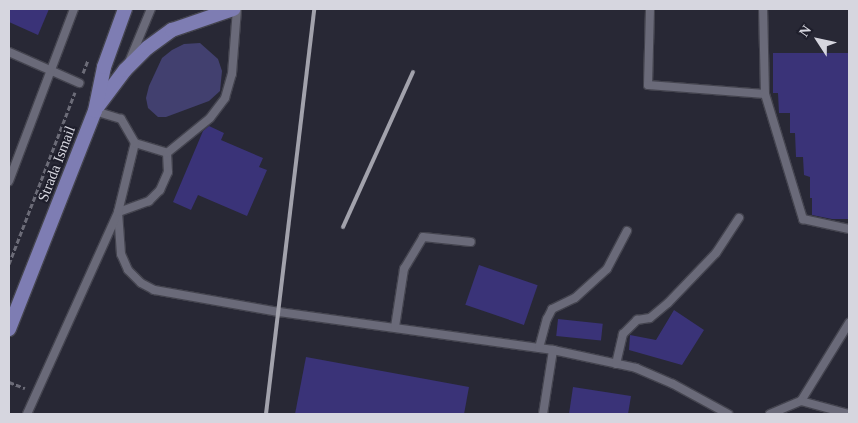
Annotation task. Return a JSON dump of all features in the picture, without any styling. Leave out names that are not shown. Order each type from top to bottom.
[{"type":"main road","name":"Strada Ismail","points":[[9,328],[95,111],[104,67],[125,9]]},
{"type":"main road","points":[[95,111],[125,70],[147,48],[172,30],[233,9]]},
{"type":"lane","points":[[9,181],[74,9]]},
{"type":"lane","points":[[125,70],[151,9]]},
{"type":"lane","points":[[167,152],[210,118],[225,98],[232,74],[237,9]]},
{"type":"lane","points":[[650,9],[648,85],[765,94]]},
{"type":"lane","points":[[763,9],[765,94],[803,219],[849,229]]},
{"type":"lane","points":[[9,52],[79,83]]},
{"type":"lane","points":[[27,414],[35,392],[118,212],[135,144],[121,119],[95,111]]},
{"type":"lane","points":[[135,144],[167,152]]},
{"type":"lane","points":[[118,212],[149,201],[160,190],[168,172],[167,152]]},
{"type":"lane","points":[[118,212],[121,254],[128,270],[140,283],[154,290],[260,309],[553,350],[636,368],[673,384],[728,414]]},
{"type":"lane","points":[[616,364],[623,334],[637,320],[650,318],[668,302],[716,253],[739,218]]},
{"type":"lane","points":[[538,348],[552,309],[575,298],[607,269],[627,231]]},
{"type":"lane","points":[[395,327],[404,269],[423,237],[471,242]]},
{"type":"lane","points":[[770,414],[801,401],[849,323]]},
{"type":"lane","points":[[543,414],[553,350]]},
{"type":"lane","points":[[801,401],[849,414]]},
{"type":"path","points":[[9,264],[79,83]]},
{"type":"path","points":[[9,382],[35,392]]},
{"type":"shaded area","points":[[200,43],[218,59],[222,71],[220,91],[209,101],[166,117],[158,117],[148,108],[146,98],[149,86],[162,58],[184,44]]},
{"type":"building","points":[[9,9],[49,9],[38,35],[9,22]]},
{"type":"building","points":[[773,53],[848,53],[849,219],[832,219],[812,215],[810,177],[804,175],[803,157],[796,157],[795,133],[790,133],[790,113],[779,113],[778,93],[773,93]]},
{"type":"building","points":[[209,126],[224,133],[221,140],[263,158],[259,167],[267,170],[247,216],[198,195],[191,210],[173,202],[203,131]]},
{"type":"building","points":[[479,265],[538,285],[524,325],[465,305]]},
{"type":"building","points":[[674,310],[704,330],[682,365],[629,350],[630,335],[656,340]]},
{"type":"building","points":[[558,319],[603,324],[601,341],[556,336]]},
{"type":"building","points":[[306,357],[469,387],[464,414],[295,414]]},
{"type":"building","points":[[573,387],[631,396],[628,414],[569,414]]},
{"type":"railway","points":[[266,414],[314,9]]},
{"type":"railway","points":[[343,227],[413,72]]}]
